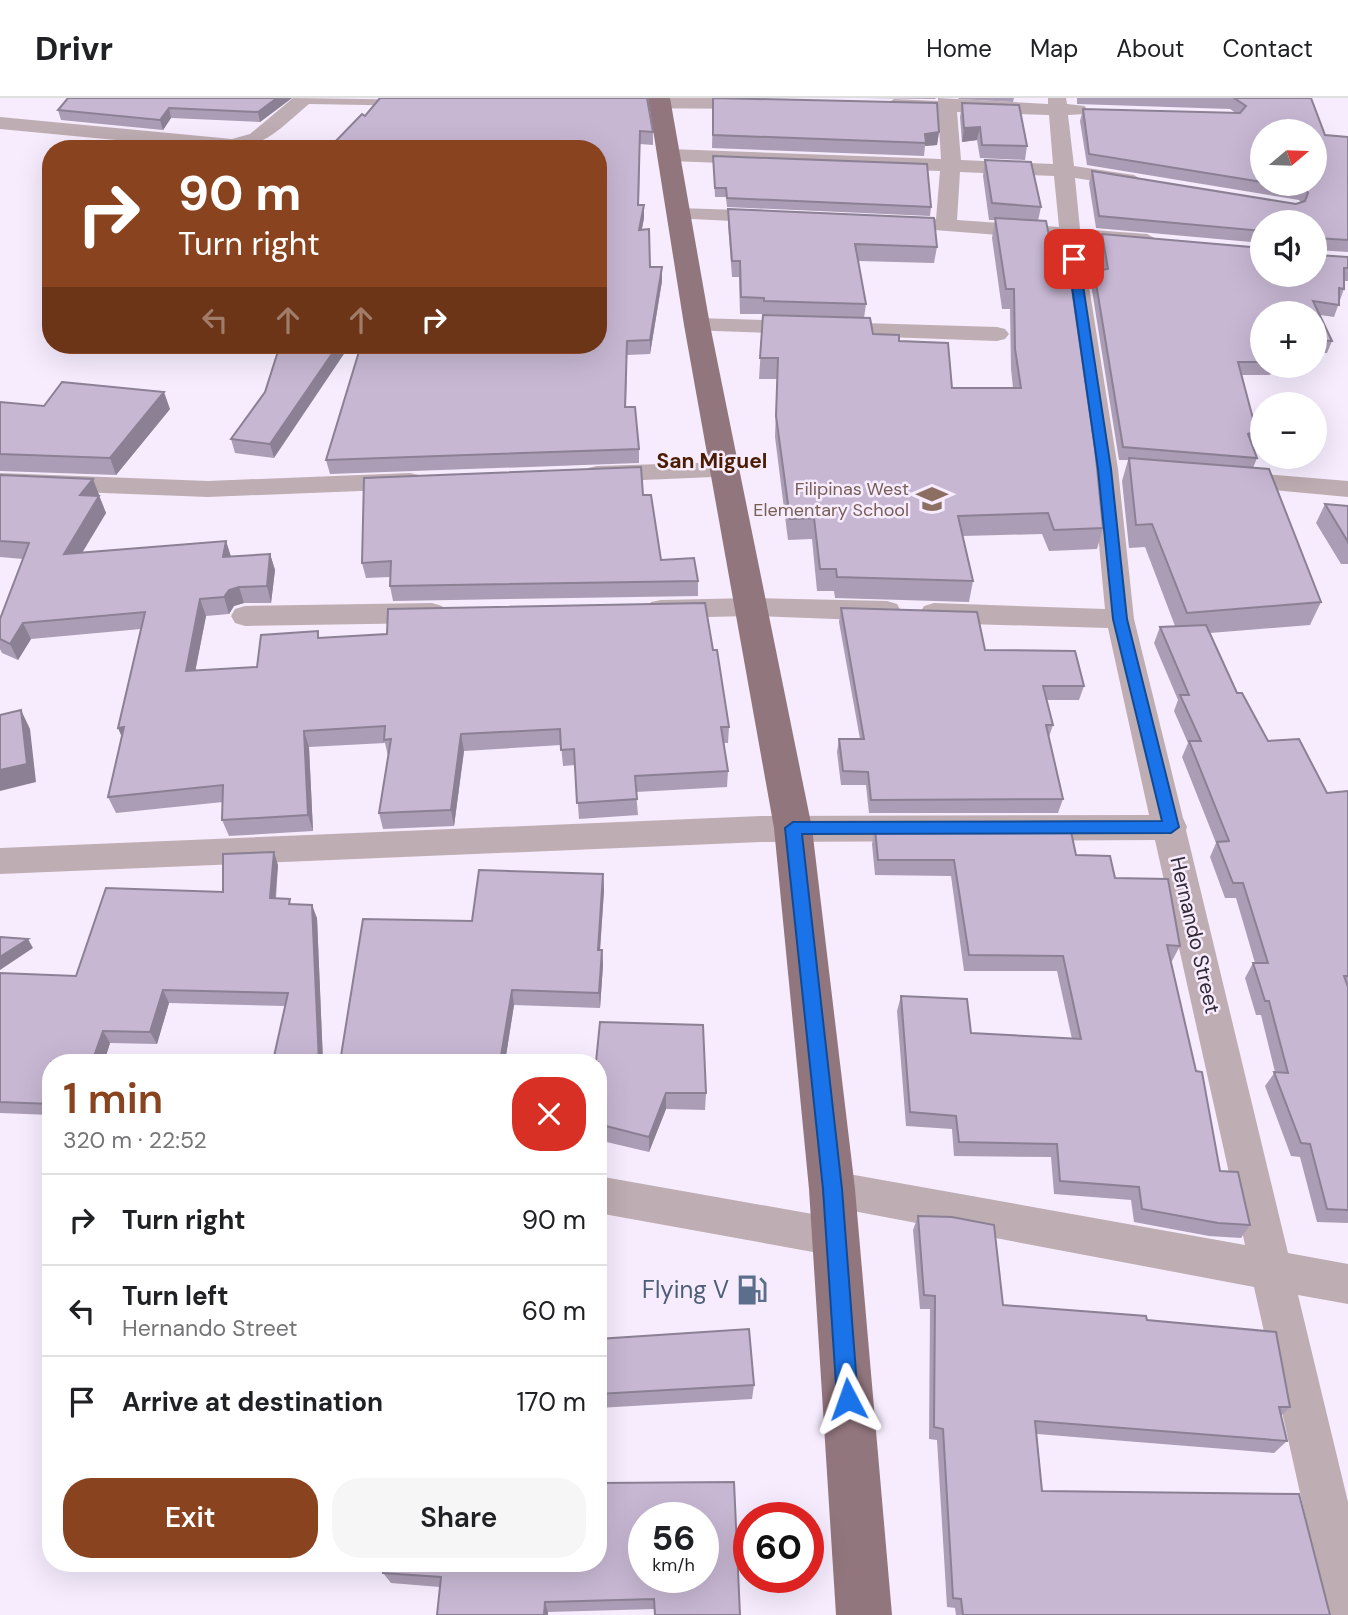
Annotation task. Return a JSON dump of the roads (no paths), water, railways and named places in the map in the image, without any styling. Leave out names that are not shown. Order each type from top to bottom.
[{"type":"main road","points":[[660,101],[697,325],[727,470],[793,828],[832,1189],[864,1615]]},
{"type":"street","points":[[250,140],[257,138],[303,98],[442,101]]},
{"type":"street","points":[[608,103],[774,102]]},
{"type":"street","points":[[946,224],[951,165],[947,103]]},
{"type":"street","points":[[881,105],[1057,104],[1097,111]]},
{"type":"street","name":"Hernando Street","points":[[1057,104],[1070,232],[1118,470],[1120,619],[1171,827],[1348,1600]]},
{"type":"street","points":[[0,123],[180,140]]},
{"type":"street","points":[[669,155],[1063,170],[1158,184]]},
{"type":"street","points":[[678,214],[796,218]]},
{"type":"street","points":[[864,220],[1070,232],[1166,242]]},
{"type":"street","points":[[697,325],[997,334]]},
{"type":"street","points":[[568,475],[727,470]]},
{"type":"street","points":[[1202,477],[1348,489]]},
{"type":"street","points":[[0,481],[208,489],[429,481]]},
{"type":"street","points":[[640,609],[752,607],[1120,619]]},
{"type":"street","points":[[245,616],[463,612]]},
{"type":"street","points":[[0,861],[793,828],[1171,827]]},
{"type":"street","points":[[832,1189],[1348,1283]]},
{"type":"street","points":[[607,1196],[835,1237]]},
{"type":"place","name":"Filipinas West Elementary School","points":[[932,499]]},
{"type":"place","name":"Flying V","points":[[752,1290]]},
{"type":"district","name":"San Miguel","points":[[712,461]]}]
